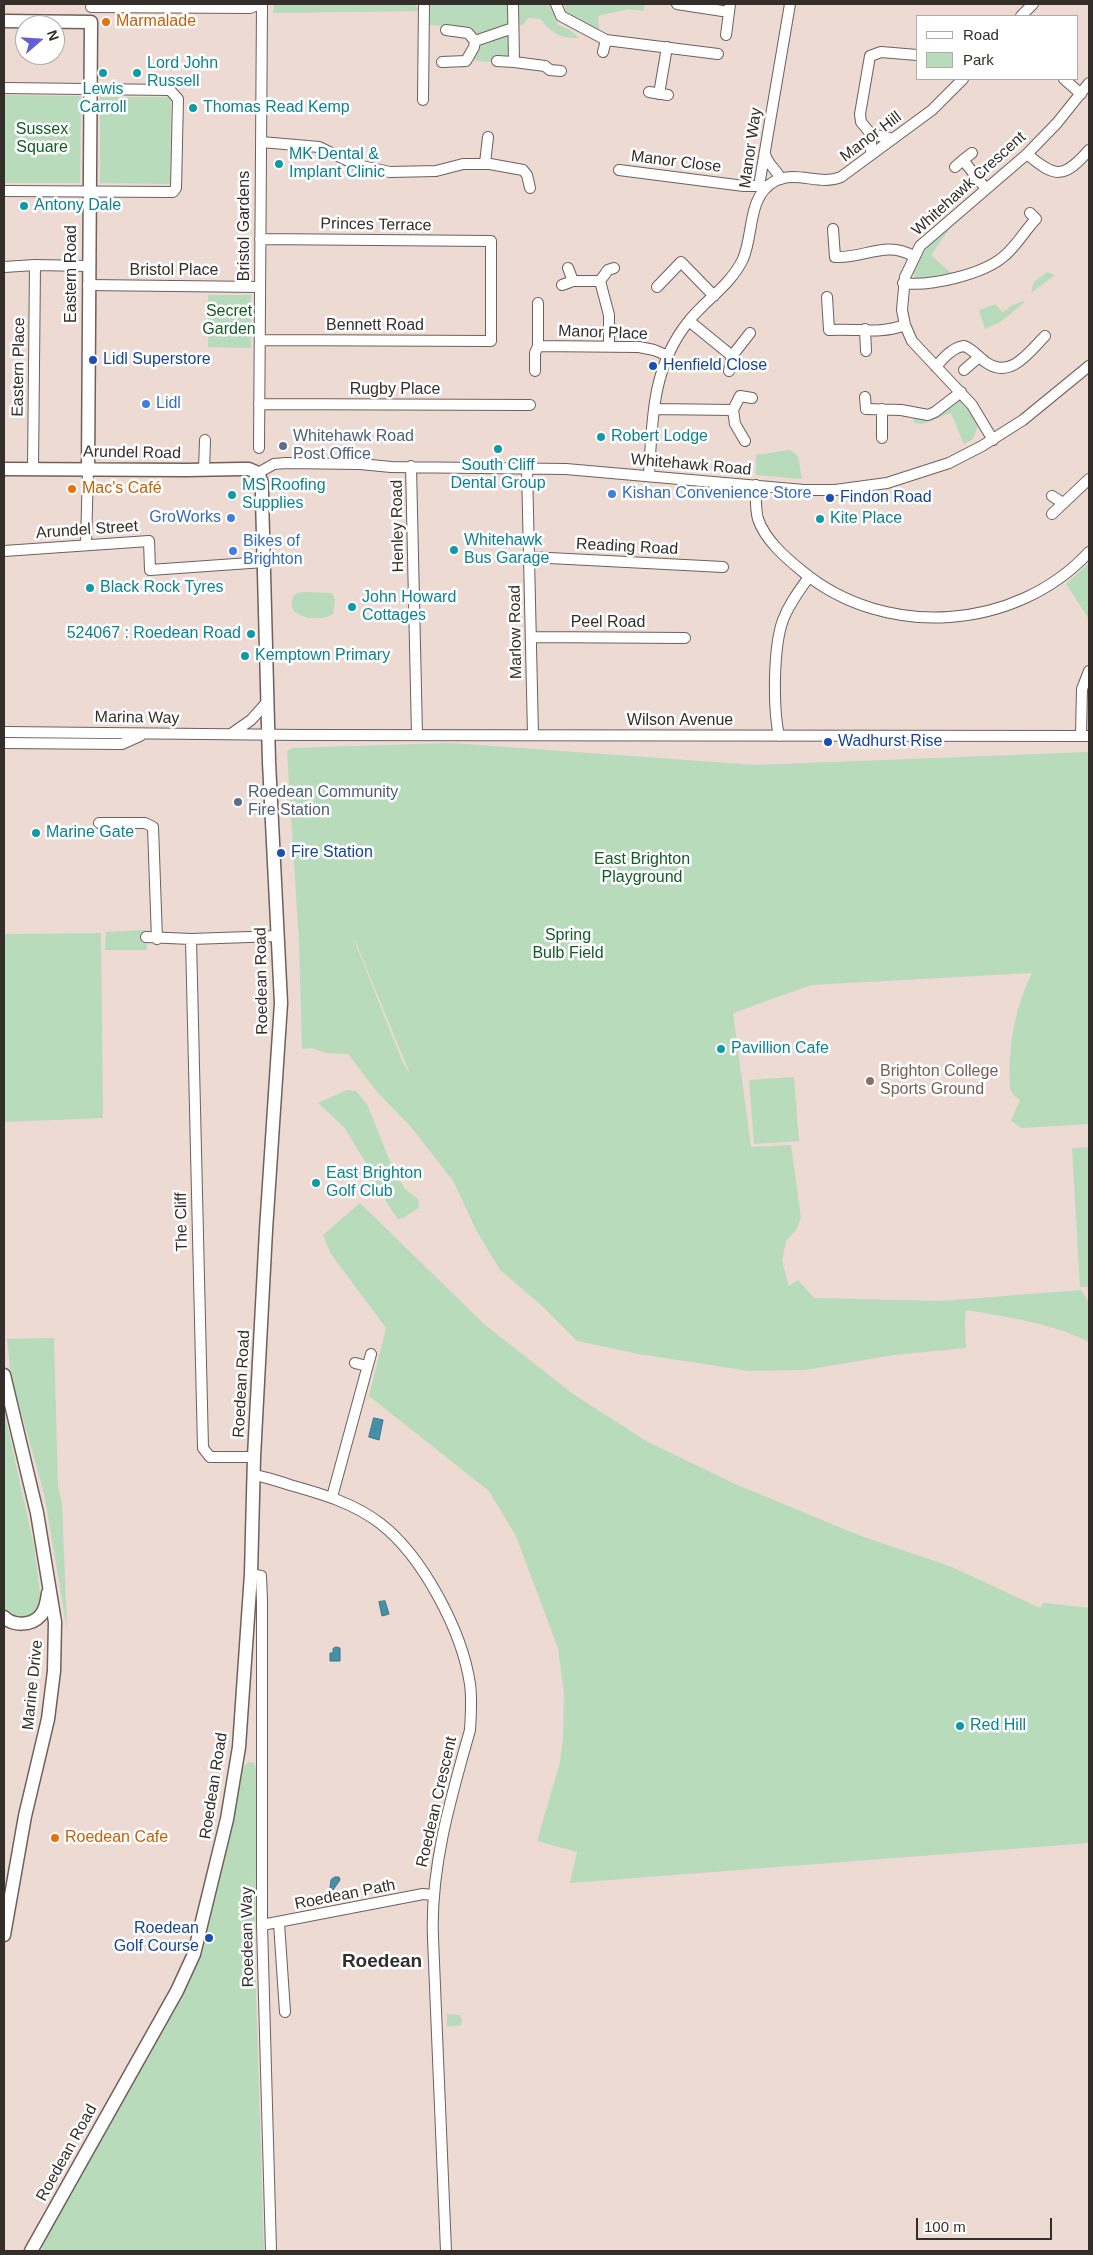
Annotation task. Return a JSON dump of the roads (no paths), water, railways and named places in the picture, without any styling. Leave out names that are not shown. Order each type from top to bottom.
[{"type":"main road","points":[[4,21],[91,22]]},
{"type":"main road","name":"Eastern Road","points":[[88,470],[91,22]]},
{"type":"main road","name":"Arundel Road","points":[[4,469],[249,469],[258,473]]},
{"type":"main road","name":"Roedean Road","points":[[31,2251],[177,1991],[198,1941],[234,1783],[239,1747],[251,1574],[254,1457],[280,1012],[262,483],[258,473]]},
{"type":"main road","name":"Marine Drive","points":[[4,1375],[37,1513],[55,1622],[54,1671],[48,1719],[23,1826],[4,1935]]},
{"type":"main road","name":"Marine Drive","points":[[4,1617],[12,1623],[19,1624],[35,1621],[45,1609],[50,1586]]},
{"type":"street","points":[[91,5],[250,8],[261,4]]},
{"type":"street","name":"Bristol Gardens","points":[[259,448],[261,4]]},
{"type":"street","points":[[423,100],[424,4]]},
{"type":"street","points":[[513,4],[514,62]]},
{"type":"street","points":[[556,4],[560,16],[606,40],[718,54]]},
{"type":"street","points":[[677,4],[729,8],[726,35]]},
{"type":"street","name":"Manor Way","points":[[649,476],[658,380],[666,355],[689,321],[729,281],[743,257],[761,188],[790,4]]},
{"type":"street","points":[[1022,15],[1033,4]]},
{"type":"street","name":"Eastern Road","points":[[91,5],[91,22]]},
{"type":"street","points":[[475,41],[513,28]]},
{"type":"street","points":[[446,30],[468,33],[475,41]]},
{"type":"street","points":[[603,52],[606,40]]},
{"type":"street","points":[[442,62],[466,61],[474,47],[475,41]]},
{"type":"street","points":[[658,94],[667,47]]},
{"type":"street","points":[[893,139],[871,134],[861,122],[860,114],[870,56],[881,52],[916,55]]},
{"type":"street","points":[[497,61],[545,66],[550,70],[561,71]]},
{"type":"street","points":[[1065,80],[1081,94]]},
{"type":"street","name":"Manor Hill","points":[[761,188],[789,177],[836,179],[932,110],[954,83]]},
{"type":"street","name":"Whitehawk Crescent","points":[[992,440],[972,404],[918,349],[905,325],[902,304],[903,283],[913,256],[928,238],[1027,154],[1089,83]]},
{"type":"street","points":[[4,88],[170,90],[178,100],[176,188],[173,192],[4,190]]},
{"type":"street","points":[[871,134],[871,155]]},
{"type":"street","points":[[485,163],[488,137]]},
{"type":"street","points":[[261,142],[319,147],[357,165],[390,172],[436,171],[456,165],[485,163],[530,173],[530,188]]},
{"type":"street","points":[[1027,154],[1046,169],[1057,172],[1070,168],[1089,150]]},
{"type":"street","points":[[765,153],[768,163],[781,179]]},
{"type":"street","points":[[972,153],[959,164],[986,189]]},
{"type":"street","name":"Manor Close","points":[[619,170],[761,188]]},
{"type":"street","points":[[903,283],[936,283],[996,262],[1006,255],[1036,219],[1030,213]]},
{"type":"street","points":[[833,229],[835,256],[849,257],[885,248],[913,256]]},
{"type":"street","name":"Princes Terrace","points":[[260,239],[491,241],[491,342]]},
{"type":"street","points":[[657,287],[681,262],[714,296]]},
{"type":"street","points":[[4,267],[35,265],[88,266]]},
{"type":"street","name":"Eastern Place","points":[[33,469],[35,265]]},
{"type":"street","points":[[568,268],[573,281]]},
{"type":"street","points":[[600,281],[608,270],[614,268]]},
{"type":"street","points":[[562,285],[573,281],[600,281]]},
{"type":"street","points":[[600,281],[609,315],[610,346]]},
{"type":"street","name":"Bristol Place","points":[[88,285],[260,286]]},
{"type":"street","points":[[827,297],[829,330],[865,329],[884,332],[905,325]]},
{"type":"street","name":"Manor Place","points":[[535,371],[535,353],[538,346],[538,303]]},
{"type":"street","points":[[689,321],[732,356]]},
{"type":"street","points":[[865,329],[866,351]]},
{"type":"street","points":[[729,371],[732,356],[750,333]]},
{"type":"street","points":[[936,367],[949,353],[962,346],[969,348],[989,364],[1006,369],[1020,362],[1046,336]]},
{"type":"street","name":"Bennett Road","points":[[260,340],[491,342]]},
{"type":"street","name":"Manor Place","points":[[538,346],[640,347],[666,355]]},
{"type":"street","points":[[964,370],[979,357]]},
{"type":"street","name":"Whitehawk Road","points":[[258,473],[274,464],[281,463],[566,468],[819,490],[874,486],[940,466],[992,440],[1049,400],[1089,366]]},
{"type":"street","points":[[864,397],[866,409],[901,410],[928,415],[935,412],[961,392]]},
{"type":"street","points":[[745,441],[735,424],[733,410],[740,396],[752,398]]},
{"type":"street","name":"Rugby Place","points":[[259,404],[530,405]]},
{"type":"street","points":[[654,409],[733,410]]},
{"type":"street","points":[[882,409],[882,438]]},
{"type":"street","points":[[204,470],[205,440]]},
{"type":"street","name":"Henley Road","points":[[411,466],[417,735]]},
{"type":"street","name":"Marlow Road","points":[[527,468],[533,735]]},
{"type":"street","name":"Eastern Road","points":[[86,544],[88,470]]},
{"type":"street","points":[[1052,514],[1089,479]]},
{"type":"street","points":[[756,485],[757,513],[760,524],[781,552],[809,577],[855,603],[883,612],[927,618],[968,616],[1010,605],[1042,590],[1067,573],[1089,552]]},
{"type":"street","points":[[1052,496],[1063,503]]},
{"type":"street","name":"Arundel Street","points":[[4,551],[149,541],[150,570],[264,562]]},
{"type":"street","name":"Reading Road","points":[[530,557],[722,567]]},
{"type":"street","points":[[779,736],[776,724],[776,677],[780,630],[787,610],[809,577]]},
{"type":"street","name":"Peel Road","points":[[532,637],[684,638]]},
{"type":"street","points":[[1085,736],[1082,689],[1089,671]]},
{"type":"street","points":[[231,734],[251,720],[268,701]]},
{"type":"street","name":"Marina Way","points":[[4,732],[270,735]]},
{"type":"street","points":[[4,743],[122,744],[143,735]]},
{"type":"street","name":"Wilson Avenue","points":[[270,735],[1085,736]]},
{"type":"street","points":[[99,823],[145,822],[153,827],[157,939]]},
{"type":"street","points":[[146,937],[157,939],[191,939],[278,936]]},
{"type":"street","name":"The Cliff","points":[[191,939],[202,1448],[210,1457],[254,1457]]},
{"type":"street","points":[[332,1497],[371,1354]]},
{"type":"street","points":[[355,1363],[367,1366]]},
{"type":"street","name":"Roedean Crescent","points":[[254,1475],[332,1497],[352,1506],[382,1524],[413,1557],[436,1593],[448,1618],[468,1674],[471,1709],[470,1730],[438,1858],[433,1895],[432,1926],[446,2251]]},
{"type":"street","name":"Roedean Way","points":[[251,1574],[260,1576],[262,1622],[262,1925],[271,2251]]},
{"type":"street","points":[[248,1621],[262,1622]]},
{"type":"street","name":"Roedean Path","points":[[262,1925],[423,1894],[433,1895]]},
{"type":"street","points":[[279,1923],[285,2012]]},
{"type":"water","points":[[374,1418],[383,1420],[379,1440],[369,1437]]},
{"type":"water","points":[[385,1601],[389,1614],[382,1616],[379,1602]]},
{"type":"water","points":[[336,1647],[340,1648],[340,1661],[330,1661],[330,1653],[333,1653],[333,1649]]},
{"type":"water","points":[[339,1877],[340,1880],[333,1890],[330,1888],[331,1880]]},
{"type":"place","name":"Marmalade","points":[[106,22]]},
{"type":"place","name":"Lewis Carroll","points":[[103,73]]},
{"type":"place","name":"Lord John Russell","points":[[137,73]]},
{"type":"place","name":"Thomas Read Kemp","points":[[193,108]]},
{"type":"place","name":"MK Dental & Implant Clinic","points":[[279,164]]},
{"type":"place","name":"Antony Dale","points":[[24,206]]},
{"type":"place","name":"Lidl Superstore","points":[[93,360]]},
{"type":"place","name":"Henfield Close","points":[[653,366]]},
{"type":"place","name":"Lidl","points":[[146,404]]},
{"type":"place","name":"Robert Lodge","points":[[601,437]]},
{"type":"place","name":"Whitehawk Road Post Office","points":[[283,446]]},
{"type":"place","name":"South Cliff Dental Group","points":[[498,449]]},
{"type":"place","name":"Mac's Café","points":[[72,489]]},
{"type":"place","name":"Kishan Convenience Store","points":[[612,494]]},
{"type":"place","name":"MS Roofing Supplies","points":[[232,495]]},
{"type":"place","name":"Findon Road","points":[[830,498]]},
{"type":"place","name":"GroWorks","points":[[231,518]]},
{"type":"place","name":"Kite Place","points":[[820,519]]},
{"type":"place","name":"Whitehawk Bus Garage","points":[[454,550]]},
{"type":"place","name":"Bikes of Brighton","points":[[233,551]]},
{"type":"place","name":"Black Rock Tyres","points":[[90,588]]},
{"type":"place","name":"John Howard Cottages","points":[[352,607]]},
{"type":"place","name":"524067 : Roedean Road","points":[[251,634]]},
{"type":"place","name":"Kemptown Primary","points":[[245,656]]},
{"type":"place","name":"Wadhurst Rise","points":[[828,742]]},
{"type":"place","name":"Roedean Community Fire Station","points":[[238,802]]},
{"type":"place","name":"Marine Gate","points":[[36,833]]},
{"type":"place","name":"Fire Station","points":[[281,853]]},
{"type":"place","name":"Pavillion Cafe","points":[[721,1049]]},
{"type":"place","name":"Brighton College Sports Ground","points":[[870,1081]]},
{"type":"place","name":"East Brighton Golf Club","points":[[316,1183]]},
{"type":"place","name":"Red Hill","points":[[960,1726]]},
{"type":"place","name":"Roedean Cafe","points":[[55,1838]]},
{"type":"place","name":"Roedean Golf Course","points":[[209,1938]]},
{"type":"district","name":"Roedean","points":[[382,1962]]},
{"type":"park label","name":"Sussex Square","points":[[42,139]]},
{"type":"park label","name":"Secret Garden","points":[[229,321]]},
{"type":"park label","name":"East Brighton Playground","points":[[642,869]]},
{"type":"park label","name":"Spring Bulb Field","points":[[568,945]]}]
